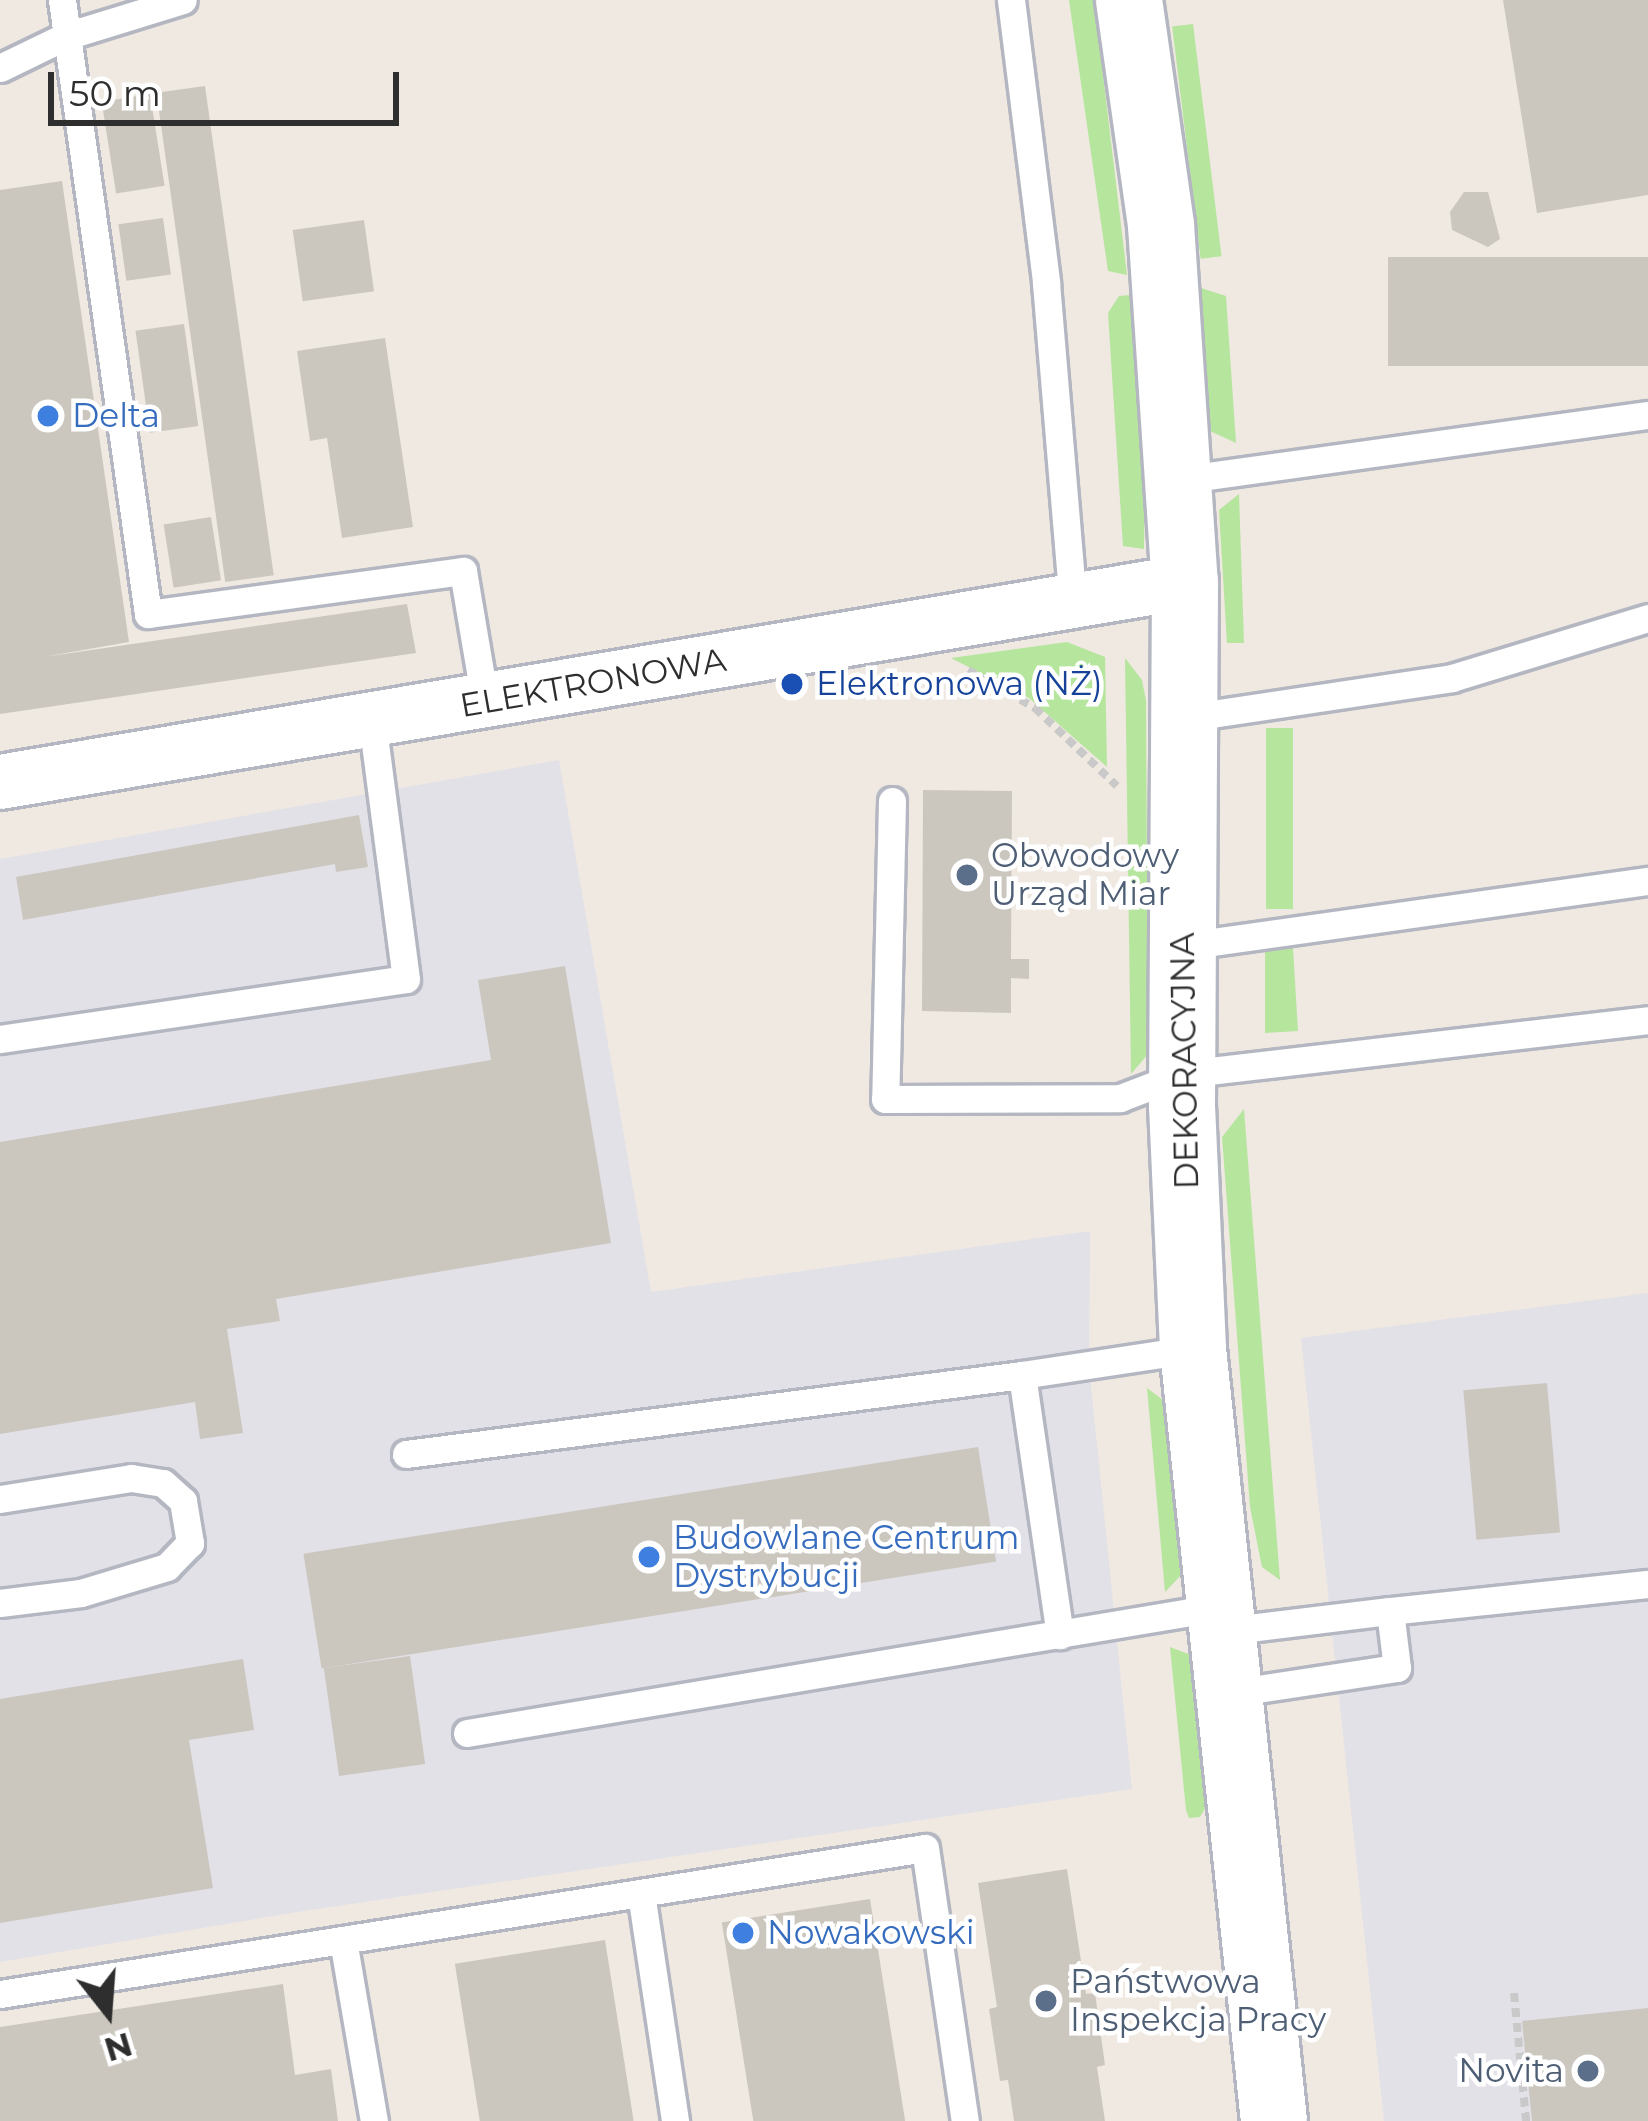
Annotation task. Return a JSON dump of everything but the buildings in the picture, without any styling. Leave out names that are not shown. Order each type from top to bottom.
[{"type":"street","name":"DEKORACYJNA","points":[[1129,0],[1161,225],[1186,582],[1183,1074],[1193,1349],[1274,2121]]},
{"type":"street","name":"ELEKTRONOWA","points":[[0,782],[1186,582]]},
{"type":"lane","points":[[62,0],[148,614],[463,572],[484,701]]},
{"type":"lane","points":[[0,68],[67,36],[183,0]]},
{"type":"lane","points":[[1011,0],[1046,283],[1073,602]]},
{"type":"lane","points":[[1179,480],[1648,415]]},
{"type":"lane","points":[[1185,718],[1452,677],[1648,617]]},
{"type":"lane","points":[[0,1039],[406,979],[371,720]]},
{"type":"lane","points":[[892,801],[885,1099],[1105,1100],[1183,1074],[1648,1020]]},
{"type":"lane","points":[[1184,946],[1648,881]]},
{"type":"lane","points":[[406,1454],[1193,1349]]},
{"type":"lane","points":[[1022,1375],[1060,1635]]},
{"type":"lane","points":[[0,1499],[131,1478],[163,1483],[183,1501],[190,1543],[167,1567],[81,1593],[0,1603]]},
{"type":"lane","points":[[1226,1644],[1390,1610],[1648,1584]]},
{"type":"lane","points":[[467,1733],[1060,1635],[1226,1644],[1397,1668],[1390,1610]]},
{"type":"lane","points":[[0,1994],[926,1848],[965,2121]]},
{"type":"lane","points":[[641,1893],[675,2121]]},
{"type":"lane","points":[[343,1940],[374,2121]]},
{"type":"path","points":[[949,662],[1035,708],[1117,786]]},
{"type":"path","points":[[1514,1994],[1526,2121]]},
{"type":"shaded area","points":[[559,760],[651,1292],[1090,1231],[1089,1366],[1132,1789],[297,1912],[0,1962],[0,859]]},
{"type":"shaded area","points":[[1648,1293],[1648,2121],[1384,2121],[1301,1338]]},
{"type":"green space","points":[[1069,0],[1094,0],[1127,275],[1108,271]]},
{"type":"green space","points":[[1193,24],[1222,256],[1201,259],[1172,27]]},
{"type":"green space","points":[[1201,288],[1226,296],[1236,443],[1210,431]]},
{"type":"green space","points":[[1131,295],[1145,464],[1144,549],[1123,546],[1108,313],[1119,296]]},
{"type":"green space","points":[[1239,494],[1244,643],[1227,643],[1219,510]]},
{"type":"green space","points":[[1067,642],[1105,657],[1107,767],[1029,698],[951,658]]},
{"type":"green space","points":[[1125,658],[1142,680],[1146,701],[1148,1054],[1131,1074]]},
{"type":"green space","points":[[1266,728],[1293,728],[1293,909],[1266,909]]},
{"type":"green space","points":[[1293,948],[1298,1031],[1265,1033],[1265,949]]},
{"type":"green space","points":[[1244,1109],[1280,1580],[1262,1567],[1250,1507],[1222,1137]]},
{"type":"green space","points":[[1147,1388],[1171,1406],[1185,1571],[1165,1592]]},
{"type":"green space","points":[[1170,1647],[1191,1655],[1209,1802],[1200,1817],[1189,1818],[1186,1810]]},
{"type":"place","name":"Delta","points":[[48,416]]},
{"type":"place","name":"Elektronowa (NŻ)","points":[[792,684]]},
{"type":"place","name":"Obwodowy Urząd Miar","points":[[967,875]]},
{"type":"place","name":"Budowlane Centrum Dystrybucji","points":[[649,1557]]},
{"type":"place","name":"Nowakowski","points":[[743,1933]]},
{"type":"place","name":"Państwowa Inspekcja Pracy","points":[[1046,2001]]},
{"type":"place","name":"Novita","points":[[1588,2071]]}]
